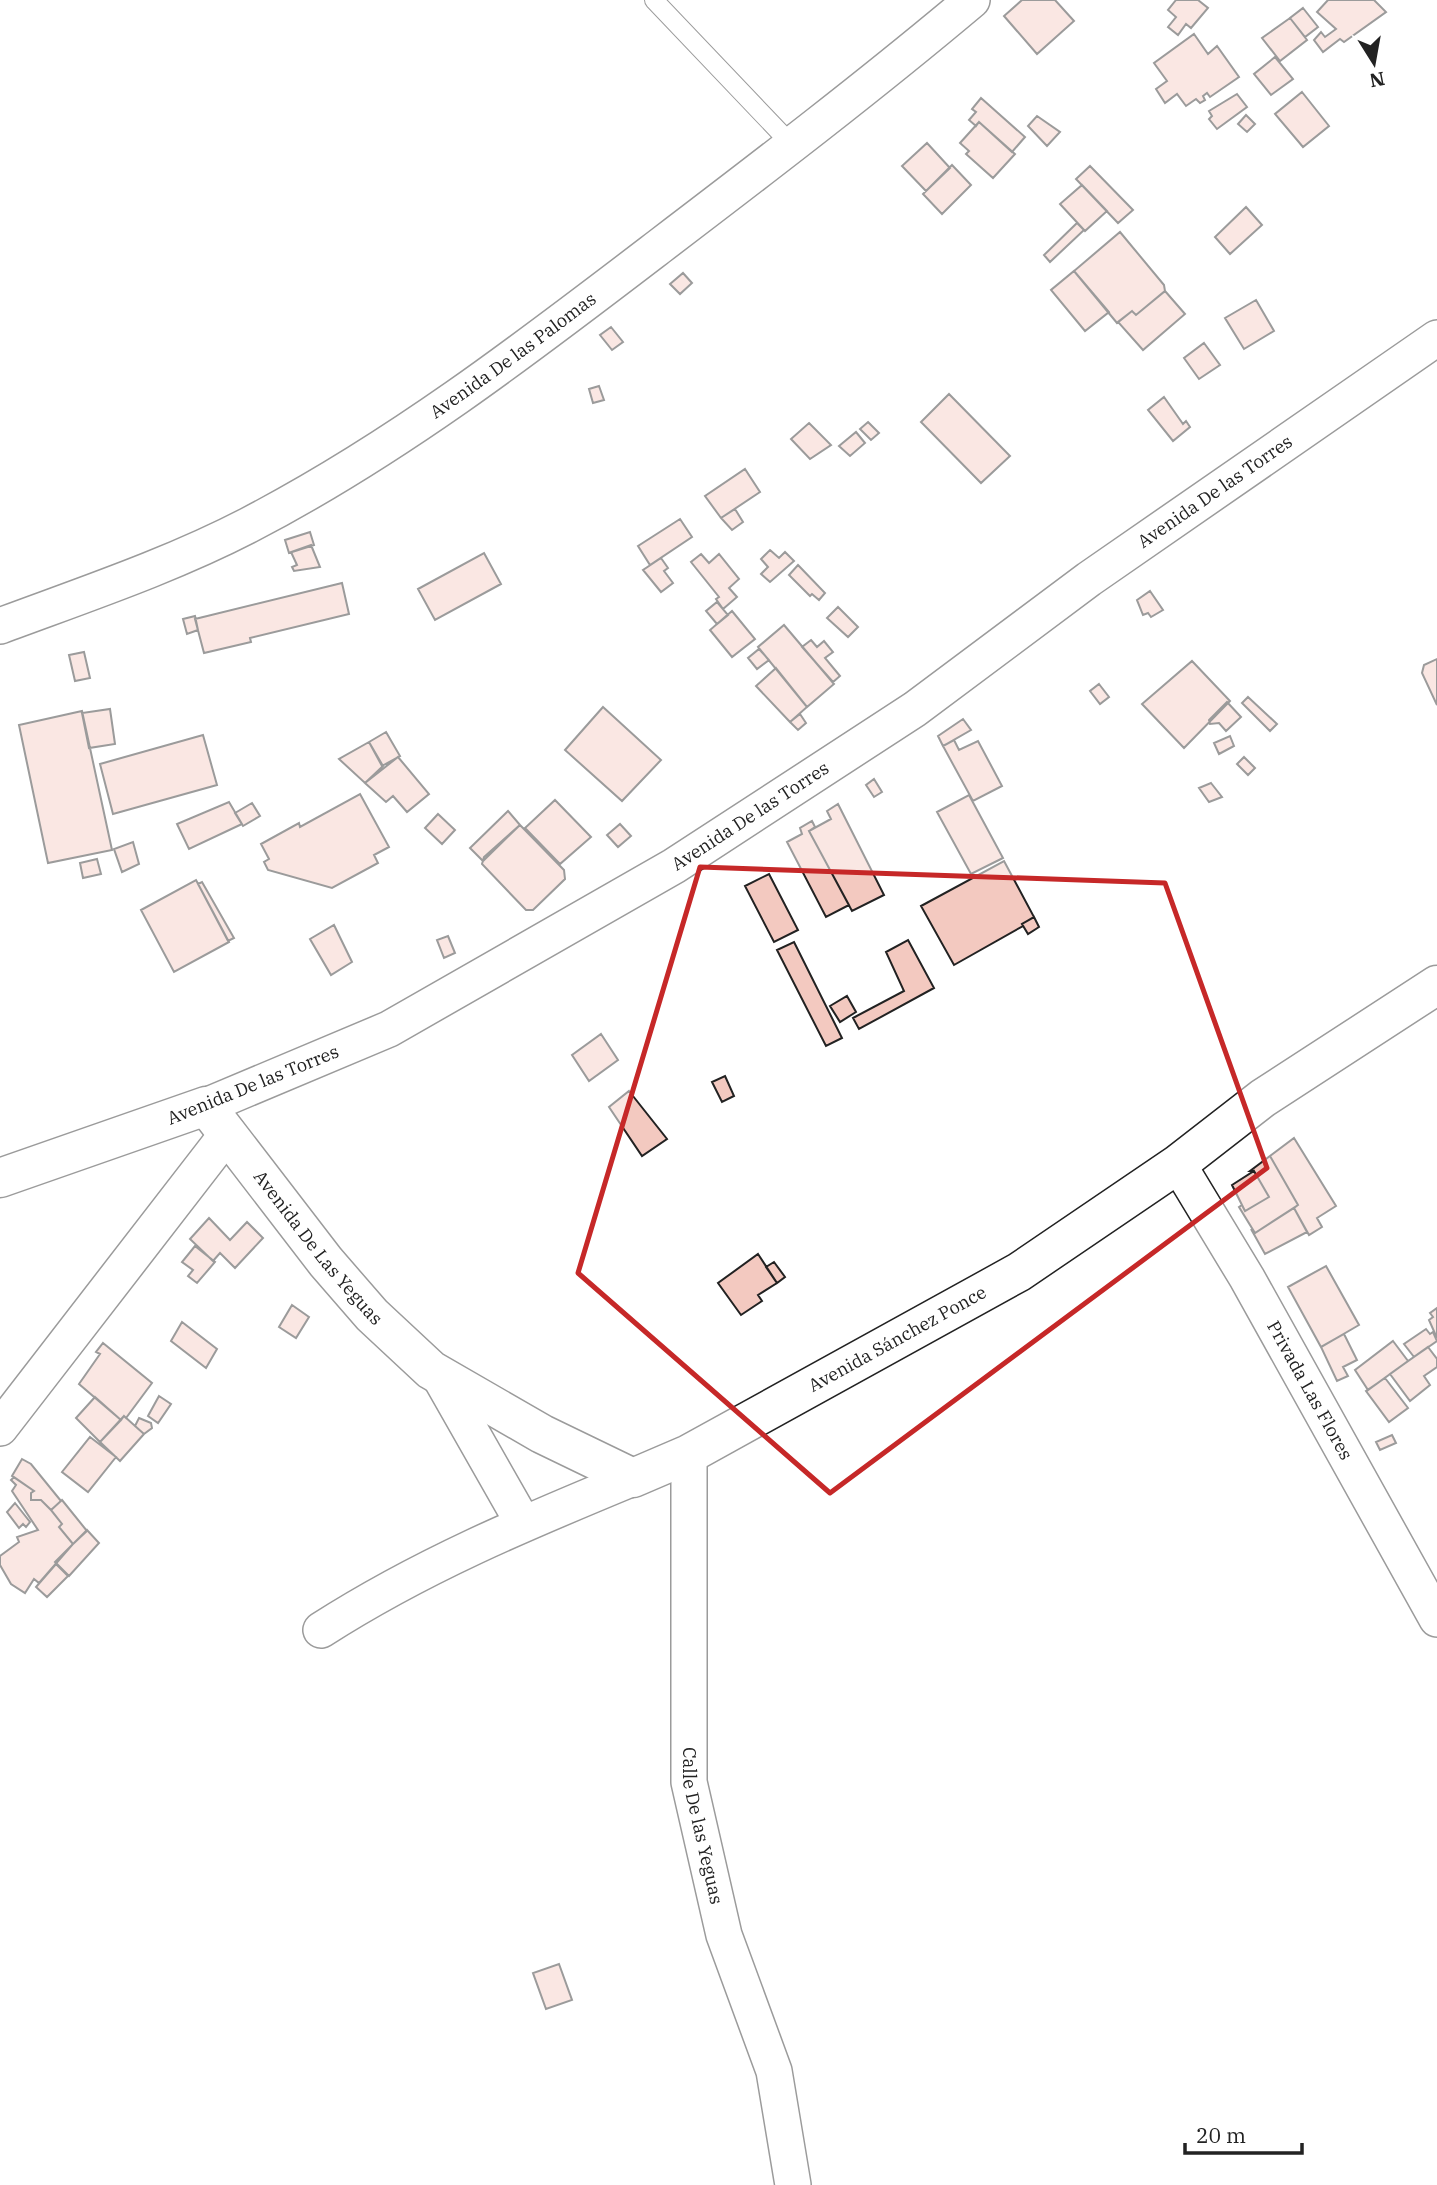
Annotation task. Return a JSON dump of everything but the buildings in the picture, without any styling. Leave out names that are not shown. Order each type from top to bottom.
[{"type":"street","name":"Avenida De las Palomas","points":[[0,626],[107,586],[245,527],[357,465],[506,362],[792,145],[972,0]]},
{"type":"street","name":"Avenida De las Torres","points":[[0,1178],[217,1120],[388,1029],[674,866],[915,709],[1089,579],[1437,338]]},
{"type":"street","name":"Avenida Sánchez Ponce","points":[[321,1630],[386,1589],[523,1523],[689,1454],[1019,1272],[1178,1164],[1263,1098],[1437,985]]},
{"type":"street","name":"Avenida De Las Yeguas","points":[[217,1120],[326,1262],[372,1315],[440,1377],[542,1434],[633,1478]]},
{"type":"street","points":[[0,1427],[217,1120]]},
{"type":"street","name":"Privada Las Flores","points":[[1178,1164],[1254,1290],[1437,1619]]},
{"type":"street","name":"Avenida De Las Yeguas","points":[[440,1377],[523,1523]]},
{"type":"street","name":"Calle De las Yeguas","points":[[689,1454],[689,1782],[724,1936],[774,2071],[793,2185]]},
{"type":"lane","points":[[654,0],[792,145]]},
{"type":"highlighted area","points":[[700,867],[1165,883],[1267,1168],[830,1493],[578,1273]]}]
